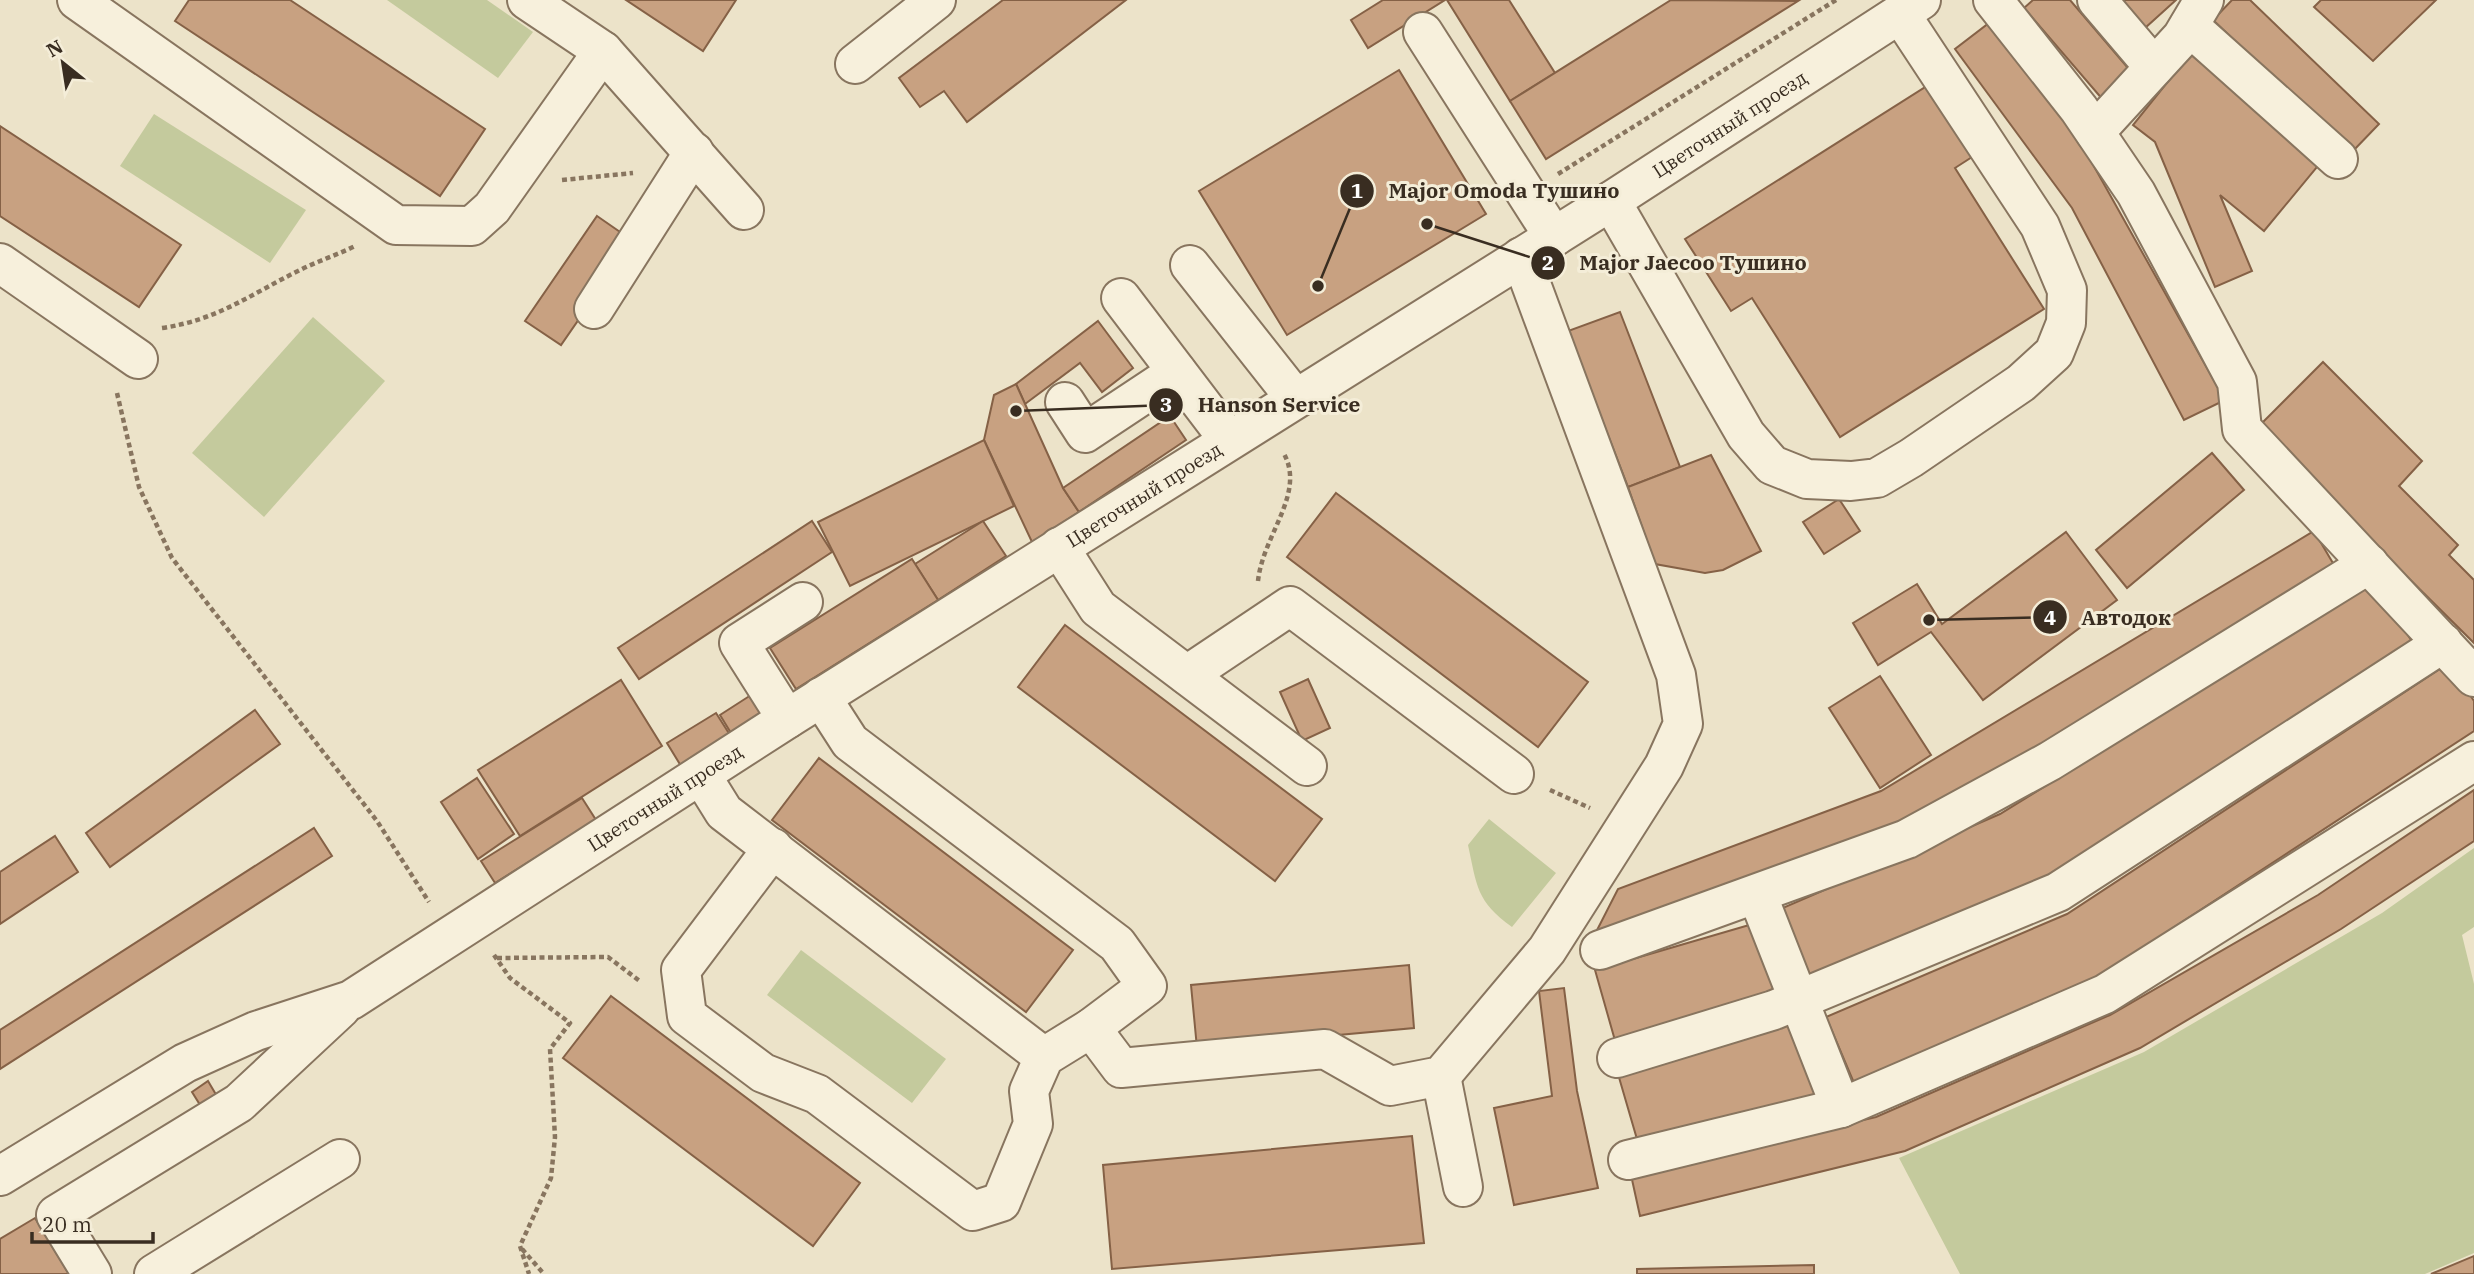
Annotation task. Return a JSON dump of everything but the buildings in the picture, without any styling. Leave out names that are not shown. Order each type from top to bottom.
[{"type":"street","points":[[77,0],[396,225],[472,226],[503,193],[603,51]]},
{"type":"street","points":[[527,0],[603,51],[688,161],[744,210]]},
{"type":"street","points":[[855,64],[936,0]]},
{"type":"street","points":[[1993,0],[2095,132],[2136,193],[2236,382],[2242,429],[2474,677]]},
{"type":"street","points":[[2097,0],[2154,67]]},
{"type":"street","points":[[1611,201],[1746,435],[1772,465],[1807,479],[1851,481],[1877,478],[1911,458],[2021,383],[2054,353],[2066,323],[2067,290],[2040,226],[1911,7]]},
{"type":"street","name":"Цветочный проезд","points":[[351,1000],[821,697],[1611,201],[1911,7]]},
{"type":"street","points":[[2095,132],[2154,67],[2196,13],[2338,159]]},
{"type":"street","points":[[1423,32],[1554,237]]},
{"type":"street","points":[[594,309],[688,161]]},
{"type":"street","points":[[1091,1028],[1121,1068],[1325,1049],[1390,1086],[1441,1076],[1547,950],[1664,765],[1683,724],[1676,675],[1521,257]]},
{"type":"street","points":[[0,263],[138,359]]},
{"type":"street","points":[[1190,265],[1295,398]]},
{"type":"street","points":[[1121,298],[1229,440]]},
{"type":"street","points":[[1065,402],[1085,433],[1177,372]]},
{"type":"street","points":[[1059,547],[1098,608],[1307,766]]},
{"type":"street","points":[[1600,950],[1907,839],[2050,761],[2369,564]]},
{"type":"street","points":[[787,719],[739,643],[803,602]]},
{"type":"street","points":[[1187,675],[1290,606],[1514,774]]},
{"type":"street","points":[[1617,1058],[1774,1010],[2058,892],[2443,643]]},
{"type":"street","points":[[773,848],[681,970],[687,1016],[763,1073],[817,1094],[973,1212],[1001,1202],[1032,1124],[1029,1091],[1044,1057],[1091,1028],[1147,986],[1117,944],[850,742],[821,697]]},
{"type":"street","points":[[1628,1160],[1841,1108],[2105,995],[2474,761]]},
{"type":"street","points":[[701,775],[724,812],[1044,1057]]},
{"type":"street","points":[[1757,894],[1841,1108]]},
{"type":"street","points":[[0,1175],[185,1063],[256,1031],[351,1000]]},
{"type":"street","points":[[92,1274],[56,1215],[239,1103],[351,1000]]},
{"type":"street","points":[[1441,1076],[1463,1187]]},
{"type":"street","points":[[154,1274],[340,1159]]},
{"type":"path","points":[[1525,194],[1836,0]]},
{"type":"path","points":[[503,193],[565,179],[688,161]]},
{"type":"path","points":[[396,225],[203,320],[102,334],[139,487],[172,558],[377,821],[450,936]]},
{"type":"path","points":[[1269,620],[1257,589],[1260,561],[1290,496],[1291,465],[1277,442]]},
{"type":"path","points":[[1514,774],[1627,824]]},
{"type":"path","points":[[491,950],[510,978],[570,1023],[550,1049],[555,1138],[551,1178],[520,1247],[529,1274]]},
{"type":"path","points":[[496,958],[608,957],[687,1016]]},
{"type":"path","points":[[520,1247],[544,1274]]},
{"type":"green space","points":[[387,0],[487,0],[533,32],[498,78]]},
{"type":"green space","points":[[154,114],[306,210],[270,263],[120,166]]},
{"type":"green space","points":[[313,317],[385,381],[264,517],[192,453]]},
{"type":"green space","points":[[1489,819],[1556,873],[1512,927],[1491,909],[1480,892],[1468,845]]},
{"type":"green space","points":[[2474,848],[2474,927],[2462,935],[2474,984],[2474,1253],[2425,1274],[1960,1274],[1899,1158],[2144,1052],[2382,913]]},
{"type":"green space","points":[[801,950],[946,1059],[912,1103],[767,995]]},
{"type":"place","name":"Major Jaecoo Тушино","points":[[1427,224]]},
{"type":"place","name":"Major Omoda Тушино","points":[[1318,286]]},
{"type":"place","name":"Hanson Service","points":[[1016,411]]},
{"type":"place","name":"Автодок","points":[[1929,620]]}]
